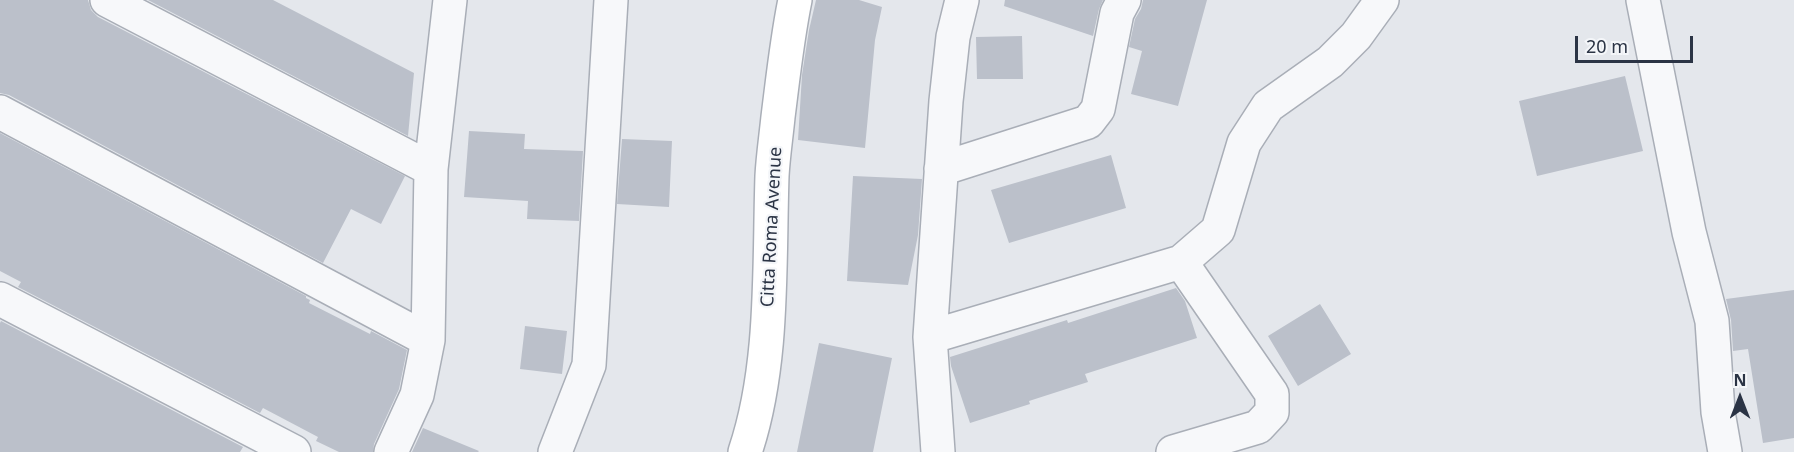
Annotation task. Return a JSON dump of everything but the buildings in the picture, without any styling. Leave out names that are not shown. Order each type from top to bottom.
[{"type":"street","points":[[107,0],[431,168]]},
{"type":"street","points":[[391,452],[417,395],[428,340],[431,168],[450,0]]},
{"type":"street","points":[[555,452],[589,365],[611,0]]},
{"type":"street","name":"Citta Roma Avenue","points":[[745,452],[754,426],[764,362],[769,297],[772,172],[786,44],[795,0]]},
{"type":"street","points":[[938,452],[930,337],[952,37],[962,0]]},
{"type":"street","points":[[941,169],[1088,122],[1098,109],[1117,13],[1124,0]]},
{"type":"street","points":[[930,337],[1181,262],[1218,230],[1244,143],[1268,106],[1330,62],[1356,36],[1382,0]]},
{"type":"street","points":[[1643,0],[1689,232],[1712,321],[1718,412],[1725,452]]},
{"type":"street","points":[[0,112],[428,340]]},
{"type":"street","points":[[1173,452],[1258,427],[1272,412],[1272,394],[1181,262]]},
{"type":"street","points":[[0,300],[294,452]]}]
